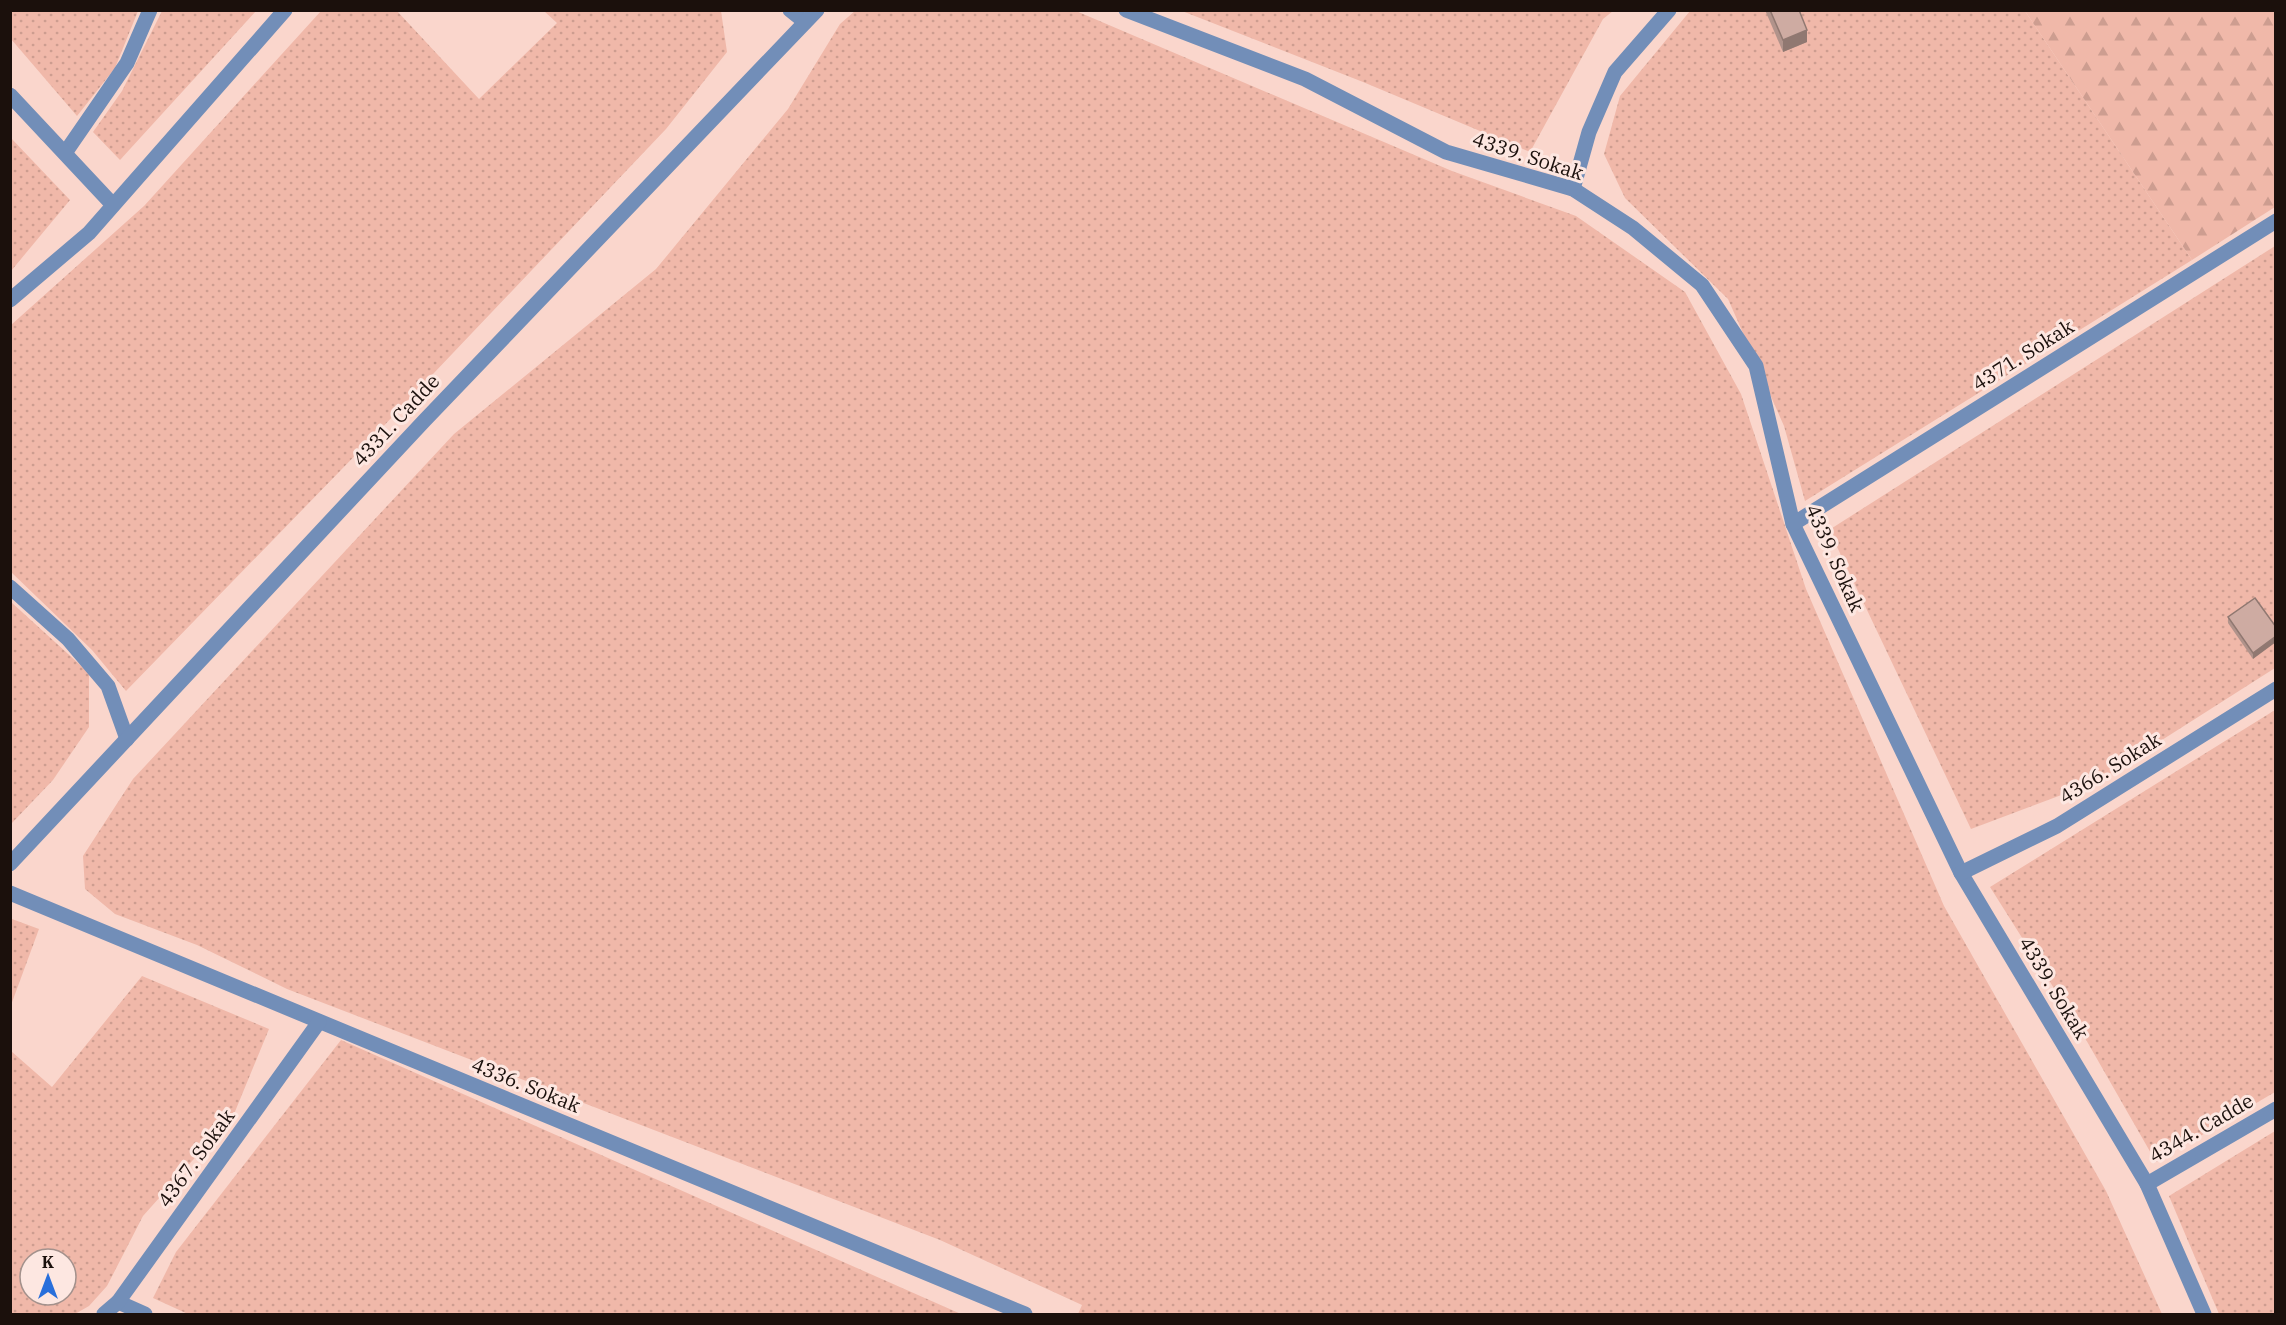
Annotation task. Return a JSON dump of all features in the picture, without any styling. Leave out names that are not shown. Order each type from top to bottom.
[{"type":"street","points":[[65,153],[127,63],[150,10]]},
{"type":"street","points":[[10,300],[89,233],[285,10]]},
{"type":"street","points":[[790,10],[806,22]]},
{"type":"street","name":"4331. Cadde","points":[[10,864],[423,421],[817,10]]},
{"type":"street","name":"4339. Sokak","points":[[1126,10],[1305,79],[1446,152],[1573,189],[1633,228],[1702,285],[1756,366],[1793,524],[1961,873],[2147,1184],[2204,1314]]},
{"type":"street","points":[[1573,189],[1589,132],[1615,72],[1669,10]]},
{"type":"street","points":[[10,95],[113,205]]},
{"type":"street","name":"4371. Sokak","points":[[1793,524],[2276,221]]},
{"type":"street","points":[[10,587],[68,639],[108,686],[127,739]]},
{"type":"street","name":"4366. Sokak","points":[[1961,873],[2057,826],[2276,689]]},
{"type":"street","name":"4336. Sokak","points":[[10,893],[1025,1314]]},
{"type":"street","name":"4367. Sokak","points":[[104,1314],[118,1302],[319,1022]]},
{"type":"street","name":"4344. Cadde","points":[[2147,1184],[2276,1109]]},
{"type":"street","points":[[118,1302],[145,1314]]},
{"type":"green space","points":[[856,10],[1076,11],[1452,171],[1576,216],[1685,292],[1741,394],[1806,589],[1944,906],[2106,1191],[2162,1314],[1078,1314],[1082,1305],[940,1240],[287,989],[197,945],[115,914],[85,889],[83,856],[133,779],[454,434],[656,269],[788,109],[840,24]]},
{"type":"green space","points":[[10,11],[138,11],[115,68],[77,116],[11,39]]},
{"type":"green space","points":[[162,11],[256,11],[120,160],[93,132],[122,91]]},
{"type":"green space","points":[[321,11],[397,11],[479,99],[557,23],[544,11],[721,11],[727,52],[666,129],[376,434],[126,691],[92,650],[11,572],[11,325],[144,206]]},
{"type":"green space","points":[[1182,11],[1613,11],[1603,19],[1530,152],[1363,82]]},
{"type":"green space","points":[[1690,11],[2025,11],[2192,260],[1805,501],[1784,426],[1728,299],[1625,198],[1604,154],[1620,96]]},
{"type":"green space","points":[[2025,11],[2275,11],[2275,207],[2192,260]]},
{"type":"green space","points":[[10,137],[70,200],[11,271],[10,271]]},
{"type":"green space","points":[[2275,246],[2275,668],[2096,782],[1971,829],[1829,530]]},
{"type":"green space","points":[[11,602],[89,673],[89,727],[53,780],[11,824]]},
{"type":"green space","points":[[2275,710],[2275,1092],[2156,1162],[2081,1031],[1990,887]]},
{"type":"green space","points":[[10,920],[39,929],[11,1005]]},
{"type":"green space","points":[[142,976],[269,1029],[234,1114],[143,1216],[107,1286],[89,1306],[75,1314],[11,1314],[11,1051],[52,1087]]},
{"type":"green space","points":[[341,1040],[961,1314],[188,1314],[153,1298],[176,1252]]},
{"type":"green space","points":[[2275,1131],[2275,1314],[2219,1314],[2169,1196]]},
{"type":"building","points":[[1770,10],[1799,10],[1807,30],[1783,40]]},
{"type":"building","points":[[2255,598],[2276,627],[2276,636],[2253,653],[2228,617]]}]
